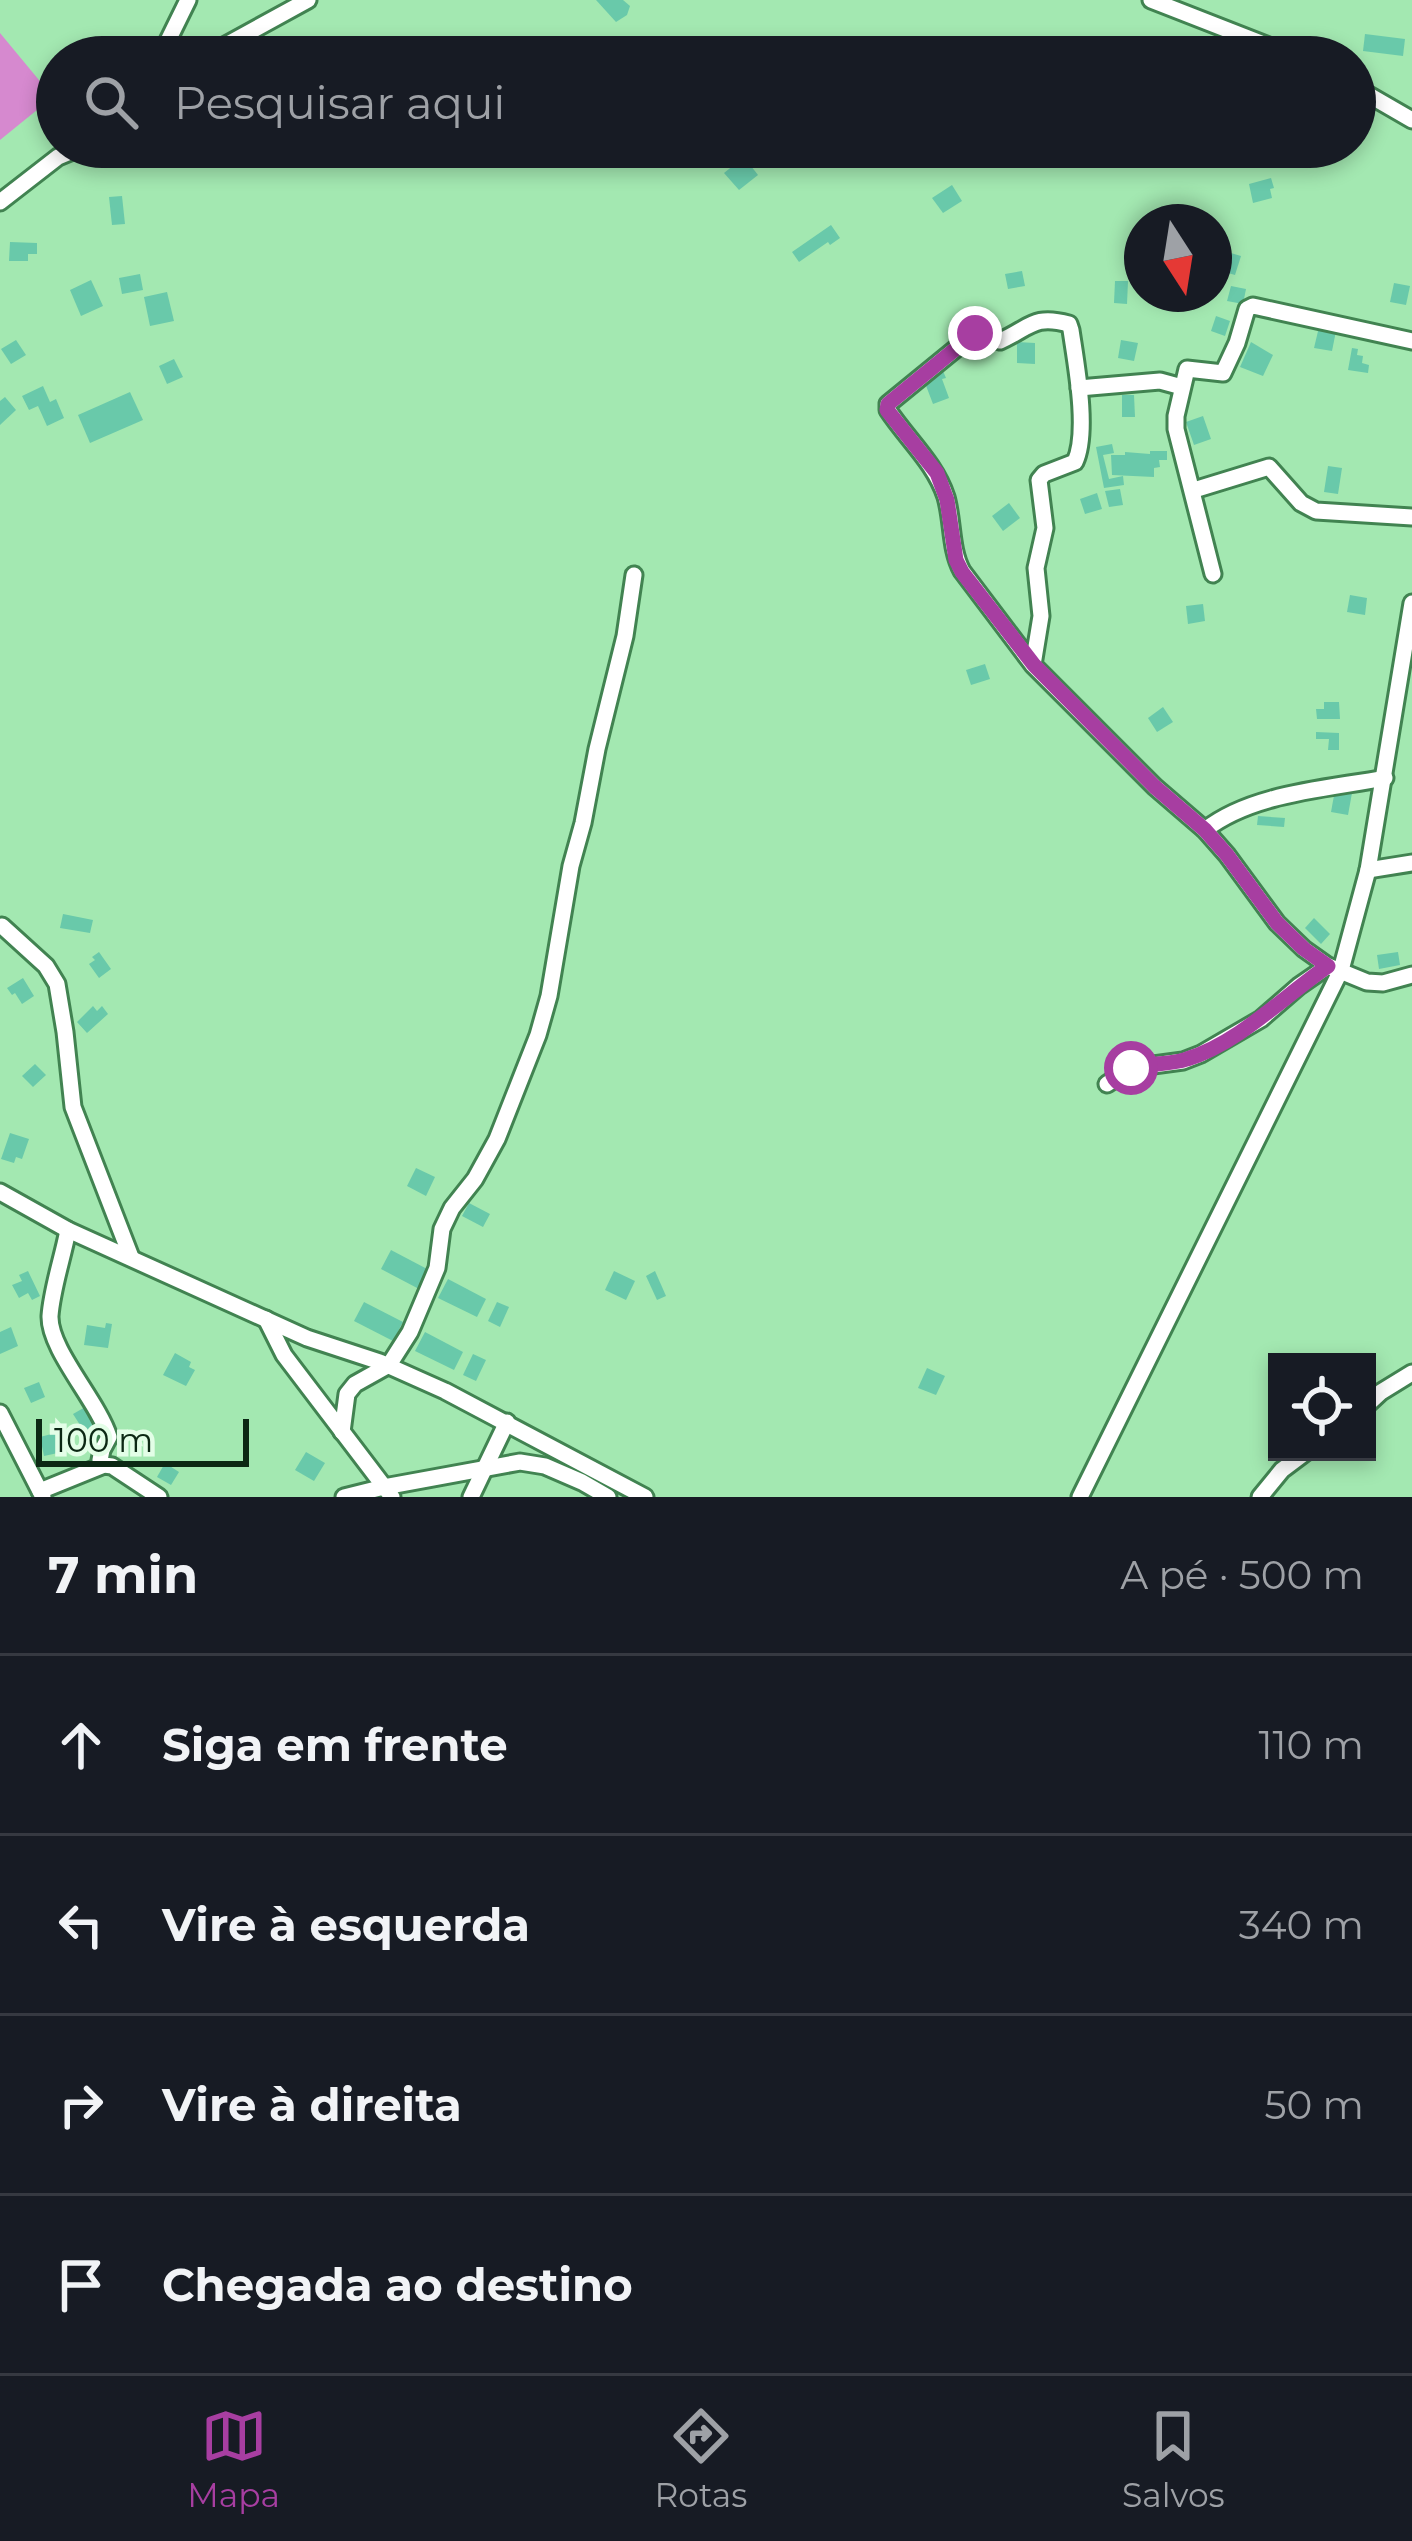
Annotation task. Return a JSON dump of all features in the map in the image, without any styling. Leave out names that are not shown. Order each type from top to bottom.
[{"type":"street","points":[[170,36],[188,0]]},
{"type":"street","points":[[242,36],[308,0]]},
{"type":"street","points":[[1151,0],[1243,36]]},
{"type":"street","points":[[1376,99],[1412,120]]},
{"type":"street","points":[[0,202],[44,168]]},
{"type":"street","points":[[1214,574],[1176,429],[1187,369],[1223,373],[1252,306],[1412,341]]},
{"type":"street","points":[[1034,665],[1041,616],[1036,568],[1045,528],[1039,480],[1079,456],[1079,388],[1069,324],[1047,319],[1000,341],[975,333],[888,404],[894,420],[937,473],[947,500],[956,560],[1034,665],[1155,787],[1205,830],[1277,923],[1304,949],[1366,982],[1412,975]]},
{"type":"street","points":[[1079,388],[1160,382],[1182,387]]},
{"type":"street","points":[[1194,490],[1269,467],[1301,503],[1316,511],[1412,518]]},
{"type":"street","points":[[342,1432],[347,1394],[355,1384],[389,1365],[410,1332],[436,1268],[442,1229],[497,1139],[543,1018],[634,575]]},
{"type":"street","points":[[1081,1496],[1334,968],[1368,870],[1412,603]]},
{"type":"street","points":[[1205,830],[1235,811],[1264,801],[1385,778]]},
{"type":"street","points":[[1368,870],[1412,863]]},
{"type":"street","points":[[2,926],[46,966],[57,984],[73,1107],[131,1257]]},
{"type":"street","points":[[1107,1084],[1131,1068],[1201,1054],[1261,1019],[1299,986],[1334,968]]},
{"type":"street","points":[[0,1192],[68,1230],[318,1342],[389,1365],[645,1497]]},
{"type":"street","points":[[68,1230],[50,1322],[104,1422],[109,1437],[101,1450],[104,1465]]},
{"type":"street","points":[[266,1318],[284,1355],[388,1492]]},
{"type":"street","points":[[1376,1397],[1412,1373]]},
{"type":"street","points":[[0,1413],[41,1494],[104,1465],[159,1497]]},
{"type":"street","points":[[471,1497],[507,1422]]},
{"type":"street","points":[[1260,1497],[1294,1461]]},
{"type":"street","points":[[344,1497],[388,1492],[520,1462],[545,1466],[608,1497]]},
{"type":"shaded area","points":[[0,33],[36,76],[36,111],[0,140]]},
{"type":"building","points":[[596,0],[623,0],[630,6],[627,15],[616,22]]},
{"type":"building","points":[[1365,34],[1405,39],[1403,56],[1376,53],[1376,36]]},
{"type":"building","points":[[730,168],[753,168],[758,175],[739,190],[724,173]]},
{"type":"building","points":[[1271,178],[1272,198],[1253,203],[1249,184]]},
{"type":"building","points":[[952,185],[962,201],[943,213],[932,198]]},
{"type":"building","points":[[122,196],[125,224],[112,225],[109,197]]},
{"type":"building","points":[[831,225],[840,238],[799,262],[792,252]]},
{"type":"building","points":[[10,242],[37,243],[37,254],[28,254],[28,261],[9,261]]},
{"type":"building","points":[[1232,253],[1241,256],[1232,274]]},
{"type":"building","points":[[1022,271],[1025,286],[1008,289],[1005,274]]},
{"type":"building","points":[[140,274],[143,290],[122,294],[119,278]]},
{"type":"building","points":[[91,280],[103,306],[81,316],[70,290]]},
{"type":"building","points":[[1115,281],[1124,281],[1124,304],[1114,303]]},
{"type":"building","points":[[1394,283],[1410,286],[1406,305],[1390,302]]},
{"type":"building","points":[[1232,286],[1246,289],[1243,304],[1232,302]]},
{"type":"building","points":[[167,292],[174,321],[150,326],[144,297]]},
{"type":"building","points":[[1216,316],[1230,321],[1225,336],[1211,331]]},
{"type":"building","points":[[1319,327],[1336,331],[1332,351],[1314,348]]},
{"type":"building","points":[[16,340],[26,355],[11,364],[1,349]]},
{"type":"building","points":[[1121,340],[1138,343],[1134,361],[1118,358]]},
{"type":"building","points":[[1017,342],[1035,343],[1035,364],[1017,363]]},
{"type":"building","points":[[1251,342],[1273,355],[1263,376],[1240,367]]},
{"type":"building","points":[[1352,348],[1369,365],[1368,373],[1348,370]]},
{"type":"building","points":[[174,359],[183,377],[167,384],[159,366]]},
{"type":"building","points":[[943,371],[949,398],[933,404],[925,383]]},
{"type":"building","points":[[43,386],[50,402],[56,399],[64,418],[47,426],[38,406],[29,410],[22,396]]},
{"type":"building","points":[[130,392],[143,420],[90,443],[78,415]]},
{"type":"building","points":[[1122,395],[1134,395],[1135,417],[1122,417]]},
{"type":"building","points":[[5,397],[16,410],[0,425],[0,401]]},
{"type":"building","points":[[1203,416],[1211,439],[1194,445],[1186,422]]},
{"type":"building","points":[[1112,444],[1114,453],[1103,455],[1109,479],[1123,476],[1124,485],[1104,488],[1096,447]]},
{"type":"building","points":[[1167,451],[1167,460],[1159,460],[1160,467],[1154,468],[1154,477],[1112,475],[1111,455]]},
{"type":"building","points":[[1328,466],[1342,468],[1338,494],[1324,492]]},
{"type":"building","points":[[1120,489],[1123,505],[1109,507],[1105,491]]},
{"type":"building","points":[[1097,493],[1102,509],[1085,514],[1080,499]]},
{"type":"building","points":[[1009,503],[1020,518],[1003,531],[992,516]]},
{"type":"building","points":[[1350,595],[1367,598],[1365,615],[1347,612]]},
{"type":"building","points":[[1203,604],[1205,621],[1188,624],[1186,606]]},
{"type":"building","points":[[985,664],[990,679],[971,685],[966,670]]},
{"type":"building","points":[[1324,702],[1339,702],[1340,719],[1317,719],[1316,709],[1324,709]]},
{"type":"building","points":[[1163,707],[1173,722],[1157,732],[1148,718]]},
{"type":"building","points":[[1316,732],[1339,733],[1339,750],[1328,750],[1329,739],[1316,739]]},
{"type":"building","points":[[1335,790],[1352,793],[1348,815],[1331,812]]},
{"type":"building","points":[[1258,816],[1285,818],[1284,827],[1257,825]]},
{"type":"building","points":[[63,914],[93,920],[90,933],[60,928]]},
{"type":"building","points":[[1314,918],[1330,934],[1321,944],[1305,928]]},
{"type":"building","points":[[99,952],[111,969],[99,978],[89,964]]},
{"type":"building","points":[[1398,952],[1400,965],[1379,969],[1377,955]]},
{"type":"building","points":[[23,978],[34,996],[22,1004],[7,988]]},
{"type":"building","points":[[93,1006],[97,1011],[102,1006],[108,1014],[87,1033],[77,1022]]},
{"type":"building","points":[[35,1064],[46,1075],[33,1087],[22,1076]]},
{"type":"building","points":[[10,1133],[29,1139],[22,1159],[16,1157],[14,1163],[1,1159]]},
{"type":"building","points":[[416,1168],[435,1177],[426,1196],[407,1186]]},
{"type":"building","points":[[469,1203],[490,1214],[483,1227],[462,1216]]},
{"type":"building","points":[[391,1250],[429,1270],[419,1289],[381,1269]]},
{"type":"building","points":[[28,1271],[40,1296],[32,1300],[28,1293],[19,1298],[12,1285]]},
{"type":"building","points":[[614,1271],[635,1281],[626,1300],[605,1290]]},
{"type":"building","points":[[655,1271],[666,1296],[657,1300],[646,1276]]},
{"type":"building","points":[[448,1279],[486,1299],[477,1317],[438,1298]]},
{"type":"building","points":[[364,1302],[403,1322],[393,1341],[354,1321]]},
{"type":"building","points":[[497,1302],[509,1307],[500,1327],[488,1321]]},
{"type":"building","points":[[106,1323],[112,1324],[108,1348],[84,1345],[87,1325],[105,1328]]},
{"type":"building","points":[[11,1327],[18,1346],[0,1354],[0,1332]]},
{"type":"building","points":[[425,1332],[463,1352],[454,1370],[415,1351]]},
{"type":"building","points":[[175,1353],[195,1370],[186,1386],[163,1375]]},
{"type":"building","points":[[473,1354],[486,1360],[476,1381],[463,1375]]},
{"type":"building","points":[[927,1368],[945,1376],[936,1395],[918,1388]]},
{"type":"building","points":[[39,1382],[45,1397],[31,1403],[24,1388]]},
{"type":"building","points":[[87,1406],[104,1433],[91,1442],[73,1414]]},
{"type":"building","points":[[63,1431],[67,1451],[44,1456],[40,1437]]},
{"type":"building","points":[[306,1452],[325,1463],[314,1481],[295,1470]]},
{"type":"building","points":[[165,1463],[179,1472],[171,1485],[157,1477]]},
{"type":"route","points":[[975,333],[888,404],[887,410],[937,473],[962,572],[1034,665],[1155,787],[1205,830],[1277,923],[1328,966],[1261,1019],[1201,1054],[1131,1068]]}]
